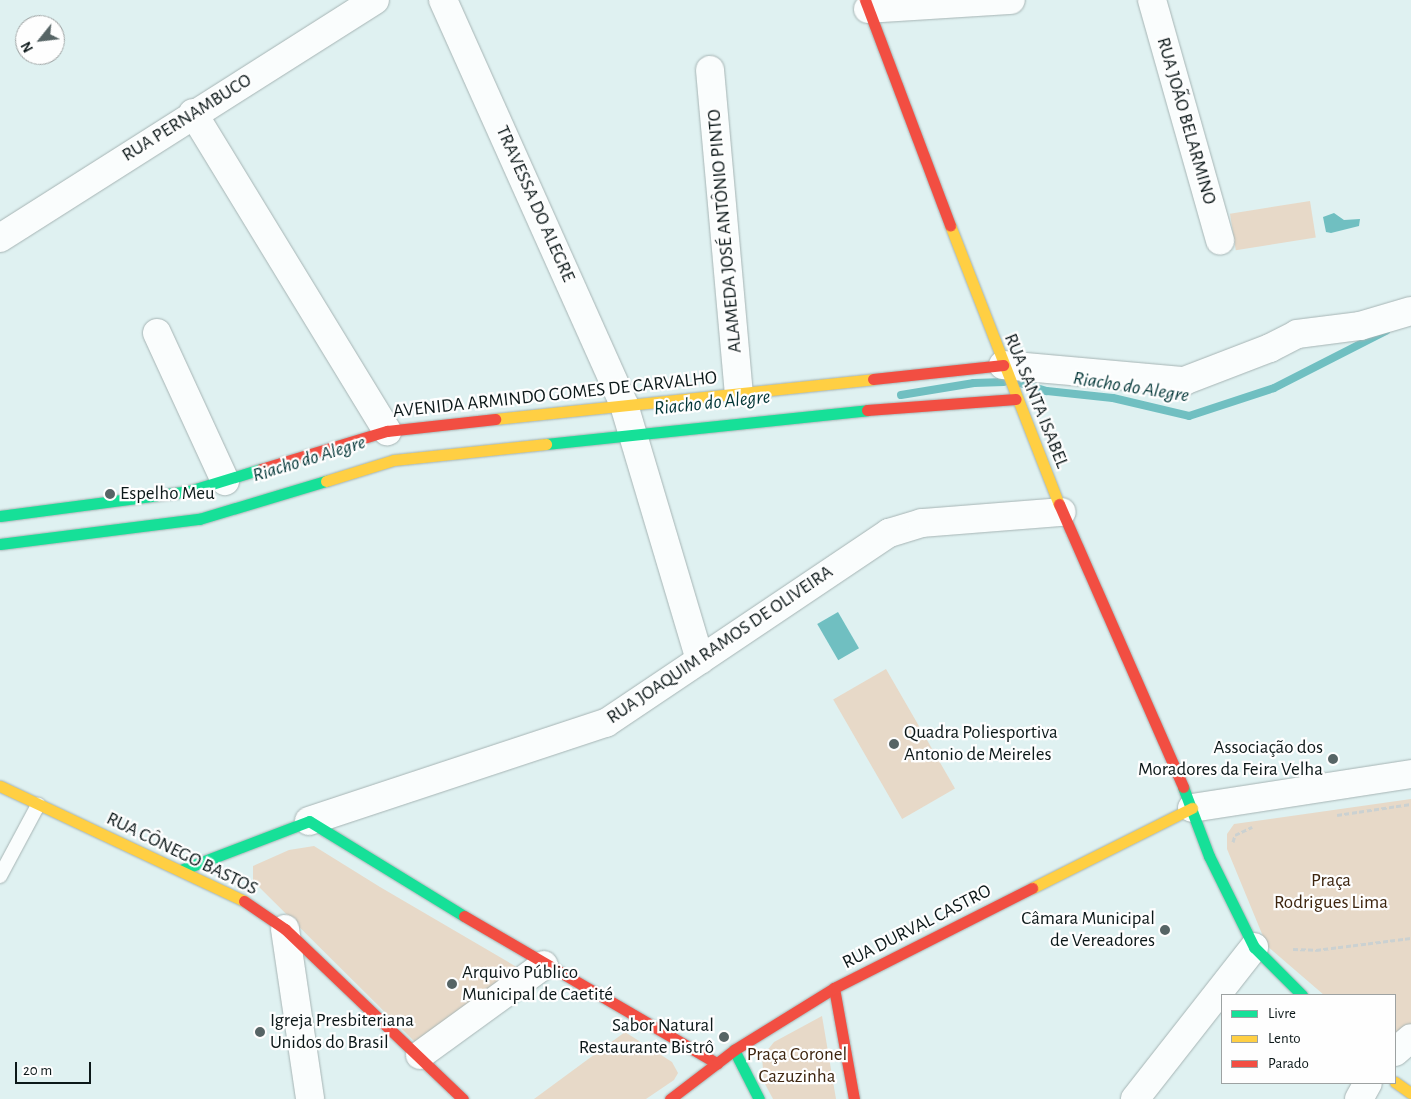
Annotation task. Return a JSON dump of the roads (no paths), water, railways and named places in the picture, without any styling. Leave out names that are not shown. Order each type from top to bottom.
[{"type":"street","name":"RUA PERNAMBUCO","points":[[0,238],[193,113],[375,0]]},
{"type":"street","name":"TRAVESSA DO ALEGRE","points":[[443,0],[629,420],[700,660]]},
{"type":"street","points":[[866,5],[1011,0]]},
{"type":"street","name":"RUA JOÃO BELARMINO","points":[[1152,0],[1220,241]]},
{"type":"street","name":"RUA SANTA ISABEL","points":[[866,5],[1015,397],[1062,512],[1192,808]]},
{"type":"street","name":"ALAMEDA JOSÉ ANTÔNIO PINTO","points":[[710,70],[739,392]]},
{"type":"street","points":[[193,113],[387,432]]},
{"type":"street","points":[[1003,365],[1184,381],[1270,348],[1296,334],[1360,326],[1411,311]]},
{"type":"street","points":[[157,333],[225,481]]},
{"type":"street","name":"AVENIDA ARMINDO GOMES DE CARVALHO","points":[[0,544],[200,519],[394,460],[629,420],[739,392],[1003,365]]},
{"type":"street","name":"AVENIDA ARMINDO GOMES DE CARVALHO","points":[[0,516],[164,495],[225,481],[387,432],[1015,397]]},
{"type":"street","name":"RUA JOAQUIM RAMOS DE OLIVEIRA","points":[[181,870],[309,821],[606,723],[897,530],[922,523],[1062,512]]},
{"type":"street","points":[[1301,994],[1254,946],[1228,897],[1192,808],[1411,774]]},
{"type":"street","name":"RUA CÔNEGO BASTOS","points":[[0,786],[228,891],[285,929],[420,1055],[463,1099]]},
{"type":"street","name":"RUA DURVAL CASTRO","points":[[670,1099],[734,1050],[834,988],[1192,808]]},
{"type":"street","points":[[309,821],[544,965],[717,1064]]},
{"type":"street","points":[[285,929],[310,1099]]},
{"type":"street","points":[[1135,1099],[1254,946]]},
{"type":"street","points":[[420,1055],[544,965]]},
{"type":"street","points":[[834,988],[854,1099]]},
{"type":"street","points":[[1396,1051],[1411,1038]]},
{"type":"street","points":[[734,1050],[759,1099]]},
{"type":"street","points":[[1396,1083],[1411,1093]]},
{"type":"street","points":[[1359,1099],[1367,1084]]},
{"type":"lane","points":[[0,876],[38,805]]},
{"type":"water","points":[[1334,213],[1344,220],[1360,219],[1359,226],[1331,233],[1326,232],[1323,217]]},
{"type":"water","points":[[838,612],[859,648],[838,660],[817,624]]},
{"type":"waterway","name":"Riacho do Alegre","points":[[1017,382],[1047,391],[1113,398],[1189,416],[1274,388],[1386,331]]},
{"type":"waterway","name":"Riacho do Alegre","points":[[901,395],[974,383],[1004,382]]},
{"type":"place","name":"Espelho Meu","points":[[110,494]]},
{"type":"place","name":"Quadra Poliesportiva Antonio de Meireles","points":[[894,744]]},
{"type":"place","name":"Associação dos Moradores da Feira Velha","points":[[1333,759]]},
{"type":"place","name":"Câmara Municipal de Vereadores","points":[[1165,930]]},
{"type":"place","name":"Arquivo Público Municipal de Caetité","points":[[452,984]]},
{"type":"place","name":"Igreja Presbiteriana Unidos do Brasil","points":[[260,1032]]},
{"type":"place","name":"Sabor Natural Restaurante Bistrô","points":[[724,1037]]},
{"type":"park label","name":"Praça Rodrigues Lima","points":[[1331,892]]},
{"type":"park label","name":"Praça Coronel Cazuzinha","points":[[797,1066]]}]
